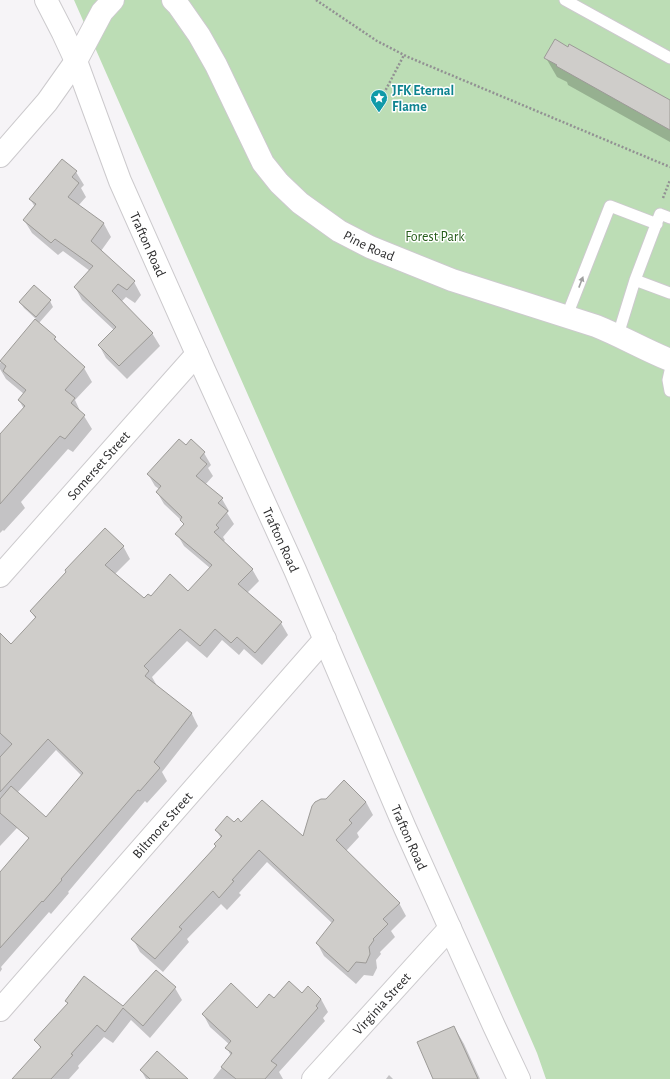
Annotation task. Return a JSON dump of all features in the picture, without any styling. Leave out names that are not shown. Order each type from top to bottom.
[{"type":"street","name":"Trafton Road","points":[[46,0],[76,61],[120,182],[295,570],[405,828],[519,1079]]},
{"type":"street","points":[[0,156],[47,102],[76,61],[102,12],[113,0]]},
{"type":"street","name":"Pine Road","points":[[173,0],[198,35],[216,65],[263,163],[300,203],[340,231],[370,247],[452,280],[566,318],[596,326],[670,360]]},
{"type":"street","name":"Somerset Street","points":[[0,576],[197,354]]},
{"type":"street","name":"Biltmore Street","points":[[0,1010],[325,639]]},
{"type":"street","name":"Virginia Street","points":[[313,1079],[450,928]]},
{"type":"lane","points":[[565,0],[670,58]]},
{"type":"lane","points":[[566,318],[610,206],[657,224]]},
{"type":"lane","points":[[618,335],[635,280],[660,214],[670,218]]},
{"type":"lane","points":[[635,280],[670,293]]},
{"type":"lane","points":[[670,371],[668,380],[670,391]]},
{"type":"path","points":[[316,0],[377,42],[404,55],[670,167]]},
{"type":"path","points":[[382,97],[404,55]]},
{"type":"green space","name":"Forest Park","points":[[74,0],[670,0],[670,1079],[546,1079],[537,1053],[491,947]]},
{"type":"building","points":[[555,39],[568,47],[569,44],[670,100],[670,130],[544,58]]},
{"type":"building","points":[[62,159],[77,171],[72,177],[79,183],[68,197],[104,223],[91,241],[135,281],[127,290],[118,284],[112,291],[153,333],[119,366],[98,345],[116,327],[74,287],[93,266],[55,239],[51,243],[23,220],[36,204],[29,199]]},
{"type":"building","points":[[34,285],[51,300],[36,317],[19,302]]},
{"type":"building","points":[[35,319],[56,337],[54,339],[85,367],[65,390],[75,398],[71,403],[85,415],[65,439],[60,436],[0,504],[0,434],[25,406],[18,400],[26,390],[3,371],[6,366],[0,361]]},
{"type":"building","points":[[179,439],[186,445],[191,439],[205,452],[200,458],[207,464],[196,476],[223,498],[218,503],[228,511],[216,525],[219,528],[214,532],[253,569],[238,584],[282,622],[255,653],[237,637],[231,643],[215,629],[200,646],[180,629],[144,666],[149,671],[145,676],[192,713],[154,762],[160,768],[140,791],[138,790],[43,902],[42,901],[0,948],[0,872],[29,838],[0,813],[0,799],[11,786],[46,817],[83,773],[48,739],[0,792],[0,757],[12,744],[0,733],[0,633],[11,644],[36,617],[30,611],[66,572],[65,570],[105,528],[124,546],[105,565],[144,598],[148,594],[151,596],[170,574],[188,591],[212,565],[175,534],[184,524],[180,520],[182,517],[156,492],[161,486],[147,474]]},
{"type":"building","points":[[344,780],[366,802],[349,820],[352,823],[336,840],[400,903],[383,919],[388,924],[373,939],[374,940],[369,947],[370,954],[366,963],[356,962],[348,972],[316,943],[334,920],[259,850],[232,880],[234,881],[219,898],[213,891],[179,927],[182,929],[155,959],[131,939],[216,846],[214,844],[222,836],[215,830],[227,816],[234,822],[238,818],[241,822],[262,800],[303,836],[312,806],[315,802],[321,799],[326,799]]},
{"type":"building","points":[[156,970],[176,987],[143,1026],[123,1008],[105,1032],[97,1025],[51,1079],[12,1079],[41,1047],[34,1040],[68,1003],[65,1001],[84,976],[123,1006]]},
{"type":"building","points":[[289,981],[302,993],[308,986],[321,999],[316,1006],[318,1008],[271,1061],[277,1065],[265,1079],[236,1079],[221,1067],[232,1053],[225,1048],[231,1041],[202,1014],[231,983],[257,1008],[269,994],[274,998]]},
{"type":"building","points":[[454,1026],[478,1079],[433,1079],[417,1042]]},
{"type":"building","points":[[157,1051],[188,1079],[150,1079],[140,1070]]},
{"type":"place","name":"JFK Eternal Flame","points":[[379,113]]}]
